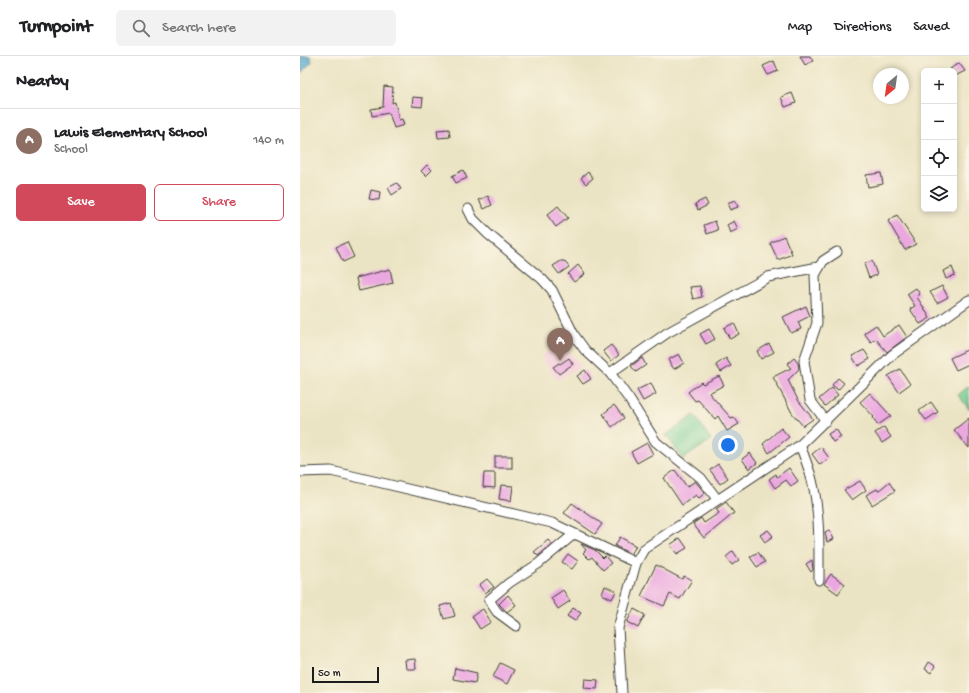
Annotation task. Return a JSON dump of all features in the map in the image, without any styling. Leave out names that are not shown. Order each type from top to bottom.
[{"type":"street","points":[[468,209],[473,219],[488,234],[542,279],[552,290],[578,340],[598,363],[610,373],[629,398],[656,442],[701,478],[717,499]]},
{"type":"street","points":[[826,421],[810,400],[804,361],[817,323],[815,274],[823,261],[837,252]]},
{"type":"street","points":[[610,373],[667,333],[768,277],[818,267]]},
{"type":"street","points":[[622,693],[618,628],[636,563],[644,549],[800,445],[892,355],[969,300]]},
{"type":"street","points":[[800,445],[812,481],[814,495],[819,539],[819,580]]},
{"type":"street","points":[[300,472],[331,471],[511,512],[552,523],[636,563]]},
{"type":"street","points":[[516,626],[497,612],[489,600],[509,583],[538,564],[574,534]]},
{"type":"shaded area","points":[[562,343],[581,366],[557,380],[541,356]]},
{"type":"green space","points":[[969,386],[969,409],[958,395]]},
{"type":"green space","points":[[694,415],[711,440],[683,459],[666,435]]},
{"type":"water","points":[[300,56],[310,56],[312,62],[300,74]]},
{"type":"building","points":[[800,56],[810,56],[813,61],[805,65]]},
{"type":"building","points":[[774,61],[778,71],[768,75],[763,66]]},
{"type":"building","points":[[959,63],[965,71],[957,75],[957,68],[952,68]]},
{"type":"building","points":[[384,86],[393,87],[392,103],[395,102],[399,120],[402,119],[404,125],[394,128],[389,113],[372,116],[371,109],[383,107]]},
{"type":"building","points":[[792,93],[796,103],[785,107],[781,97]]},
{"type":"building","points":[[413,97],[423,98],[422,107],[412,106]]},
{"type":"building","points":[[449,129],[450,137],[438,138],[437,130]]},
{"type":"building","points":[[427,165],[432,170],[426,176],[421,171]]},
{"type":"building","points":[[463,170],[467,178],[456,183],[452,176]]},
{"type":"building","points":[[588,172],[593,178],[586,184],[581,178]]},
{"type":"building","points":[[881,173],[883,184],[868,187],[866,175]]},
{"type":"building","points":[[397,183],[401,189],[392,195],[388,188]]},
{"type":"building","points":[[371,190],[380,192],[379,200],[369,199]]},
{"type":"building","points":[[488,196],[492,205],[484,209],[479,200]]},
{"type":"building","points":[[705,199],[708,205],[698,210],[695,204]]},
{"type":"building","points":[[735,200],[738,207],[730,210],[727,203]]},
{"type":"building","points":[[558,206],[568,218],[556,227],[547,215]]},
{"type":"building","points":[[897,215],[916,244],[905,250],[888,221]]},
{"type":"building","points":[[715,221],[718,230],[707,234],[704,225]]},
{"type":"building","points":[[734,221],[738,229],[730,233],[727,225]]},
{"type":"building","points":[[784,236],[792,254],[778,260],[770,243]]},
{"type":"building","points":[[347,242],[354,257],[343,262],[336,247]]},
{"type":"building","points":[[561,261],[564,261],[569,267],[559,274],[553,266]]},
{"type":"building","points":[[872,261],[877,275],[869,278],[864,264]]},
{"type":"building","points":[[578,265],[585,274],[574,282],[568,274]]},
{"type":"building","points":[[952,267],[955,275],[946,279],[943,271]]},
{"type":"building","points":[[390,269],[393,283],[359,291],[356,278]]},
{"type":"building","points":[[700,286],[702,297],[693,299],[690,287]]},
{"type":"building","points":[[942,286],[948,297],[937,303],[930,292]]},
{"type":"building","points":[[916,288],[920,294],[917,297],[930,318],[920,324],[910,309],[915,306],[907,294]]},
{"type":"building","points":[[806,306],[810,316],[798,322],[801,329],[791,333],[783,317]]},
{"type":"building","points":[[734,323],[739,334],[730,339],[724,328]]},
{"type":"building","points":[[876,325],[883,336],[899,325],[907,337],[887,352],[876,339],[871,342],[864,333]]},
{"type":"building","points":[[709,329],[715,339],[706,344],[700,334]]},
{"type":"building","points":[[769,344],[774,352],[761,359],[757,351]]},
{"type":"building","points":[[611,345],[619,355],[611,361],[603,351]]},
{"type":"building","points":[[969,349],[969,364],[956,370],[950,358]]},
{"type":"building","points":[[864,350],[870,359],[858,366],[852,356]]},
{"type":"building","points":[[679,354],[684,363],[674,369],[668,360]]},
{"type":"building","points":[[569,358],[573,364],[559,374],[553,367]]},
{"type":"building","points":[[642,358],[646,365],[636,372],[631,366]]},
{"type":"building","points":[[726,358],[731,366],[721,372],[716,365]]},
{"type":"building","points":[[794,358],[798,363],[799,369],[788,380],[798,400],[813,419],[803,426],[792,413],[773,377],[791,368],[787,364]]},
{"type":"building","points":[[900,369],[910,384],[899,392],[888,376]]},
{"type":"building","points":[[585,370],[591,379],[583,384],[577,376]]},
{"type":"building","points":[[719,376],[724,385],[709,393],[731,418],[734,417],[739,424],[727,431],[718,416],[715,419],[698,400],[695,401],[688,392],[701,382],[703,384]]},
{"type":"building","points":[[838,378],[844,383],[838,390],[832,385]]},
{"type":"building","points":[[651,383],[656,394],[643,401],[637,390]]},
{"type":"building","points":[[832,388],[838,395],[825,406],[819,399]]},
{"type":"building","points":[[870,393],[891,416],[878,425],[873,418],[874,417],[860,402]]},
{"type":"building","points":[[931,402],[938,412],[926,420],[919,411]]},
{"type":"building","points":[[614,405],[624,418],[612,427],[603,414]]},
{"type":"building","points":[[969,418],[969,448],[954,430]]},
{"type":"building","points":[[884,427],[891,437],[882,443],[875,433]]},
{"type":"building","points":[[781,428],[789,437],[769,453],[763,444]]},
{"type":"building","points":[[836,429],[841,437],[833,442],[828,434]]},
{"type":"building","points":[[647,443],[653,454],[637,463],[631,452]]},
{"type":"building","points":[[821,447],[829,458],[820,465],[812,454]]},
{"type":"building","points":[[750,453],[757,463],[749,469],[742,459]]},
{"type":"building","points":[[495,456],[512,456],[512,468],[495,468]]},
{"type":"building","points":[[718,464],[728,478],[720,484],[710,470]]},
{"type":"building","points":[[789,468],[798,481],[791,486],[786,480],[775,488],[769,479],[776,474],[777,477]]},
{"type":"building","points":[[675,470],[687,487],[695,481],[705,493],[699,498],[696,495],[682,505],[664,478]]},
{"type":"building","points":[[484,473],[495,473],[495,488],[483,487]]},
{"type":"building","points":[[860,481],[866,490],[852,500],[844,490]]},
{"type":"building","points":[[889,482],[895,491],[872,505],[866,495],[877,489],[878,491]]},
{"type":"building","points":[[501,485],[513,486],[511,501],[499,499]]},
{"type":"building","points":[[726,502],[734,513],[704,538],[693,524],[701,518],[704,523],[719,513],[716,509]]},
{"type":"building","points":[[572,503],[602,524],[595,534],[564,513]]},
{"type":"building","points":[[768,530],[773,536],[765,542],[760,535]]},
{"type":"building","points":[[829,530],[834,539],[827,542],[825,532]]},
{"type":"building","points":[[620,537],[636,546],[631,554],[615,546]]},
{"type":"building","points":[[680,538],[687,548],[677,554],[670,545]]},
{"type":"building","points":[[548,540],[552,544],[538,556],[534,552]]},
{"type":"building","points":[[581,544],[595,550],[603,558],[605,556],[611,563],[603,570],[592,557],[589,559],[583,553],[586,550]]},
{"type":"building","points":[[733,551],[739,560],[732,565],[726,557]]},
{"type":"building","points":[[758,552],[765,562],[757,567],[750,557]]},
{"type":"building","points":[[568,554],[578,561],[572,569],[562,562]]},
{"type":"building","points":[[812,560],[813,570],[811,572],[806,564]]},
{"type":"building","points":[[656,565],[682,579],[684,576],[692,580],[680,599],[670,594],[664,606],[641,596]]},
{"type":"building","points":[[831,574],[845,584],[838,594],[824,584]]},
{"type":"building","points":[[487,579],[494,587],[485,593],[479,585]]},
{"type":"building","points":[[605,586],[616,591],[612,599],[602,594]]},
{"type":"building","points":[[563,590],[570,601],[558,609],[551,598]]},
{"type":"building","points":[[508,595],[516,605],[507,612],[499,604]]},
{"type":"building","points":[[451,603],[455,616],[444,619],[440,606]]},
{"type":"building","points":[[573,608],[581,613],[575,621],[567,616]]},
{"type":"building","points":[[483,609],[491,622],[480,629],[472,616]]},
{"type":"building","points":[[634,609],[645,615],[638,628],[627,622]]},
{"type":"building","points":[[415,659],[416,669],[406,669],[405,660]]},
{"type":"building","points":[[929,662],[935,666],[931,673],[925,669]]},
{"type":"building","points":[[500,663],[514,670],[507,684],[493,677]]},
{"type":"building","points":[[455,668],[477,673],[475,683],[453,679]]},
{"type":"building","points":[[585,679],[598,680],[597,689],[584,688]]},
{"type":"place","name":"Lawis Elementary School","points":[[560,361]]}]
